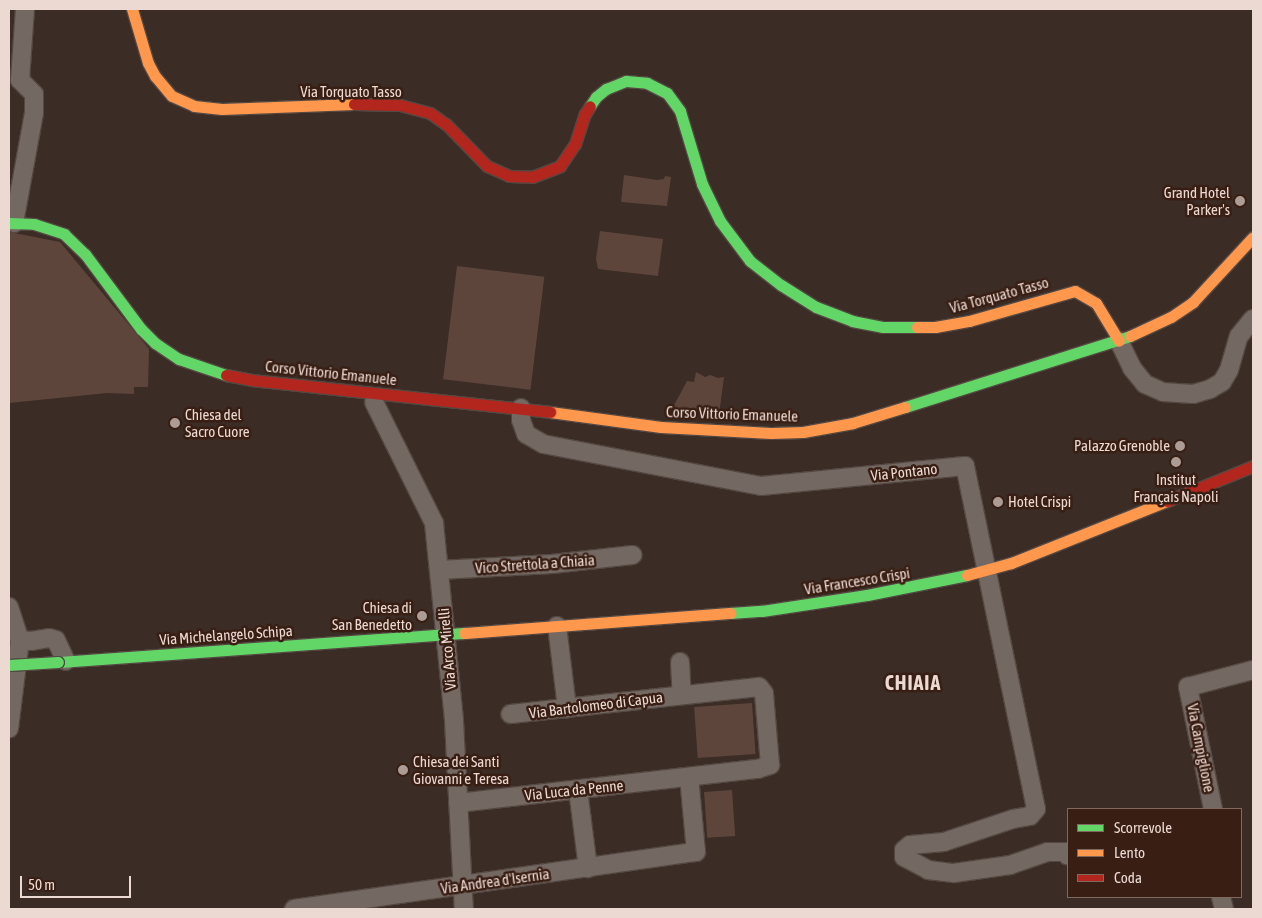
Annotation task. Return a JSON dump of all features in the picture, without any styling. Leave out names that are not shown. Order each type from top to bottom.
[{"type":"main road","name":"Via Torquato Tasso","points":[[132,9],[148,63],[155,76],[163,88],[172,96],[194,106],[222,109],[354,104],[400,105],[430,113],[446,124],[474,156],[487,166],[509,176],[532,177],[560,166],[575,144],[585,114],[596,97],[606,89],[626,81],[647,82],[667,93],[680,111],[702,184],[720,220],[750,261],[781,285],[816,307],[852,321],[883,327],[935,326],[968,321],[1075,291],[1096,303],[1119,341]]},
{"type":"main road","name":"Corso Vittorio Emanuele","points":[[12,223],[34,224],[54,230],[73,242],[141,329],[167,352],[197,368],[228,376],[521,408],[661,427],[771,432],[803,432],[853,423],[1119,341],[1171,317],[1193,302],[1253,237]]},
{"type":"main road","name":"Via Francesco Crispi","points":[[446,635],[791,608],[923,586],[988,570],[1047,550],[1253,466]]},
{"type":"main road","name":"Via Michelangelo Schipa","points":[[9,665],[446,635]]},
{"type":"street","points":[[12,223],[34,113],[34,94],[14,80],[26,9]]},
{"type":"street","points":[[1119,341],[1132,368],[1145,384],[1163,392],[1193,394],[1210,389],[1222,382],[1229,370],[1239,336],[1253,319]]},
{"type":"street","name":"Via Arco Mirelli","points":[[374,402],[431,516],[446,635],[464,909]]},
{"type":"street","name":"Via Pontano","points":[[521,408],[521,420],[526,434],[543,444],[760,486],[965,466],[1036,809],[1030,816],[1013,819],[944,842],[910,845],[904,850],[904,857],[928,870],[954,873],[1010,865],[1047,852],[1066,852],[1067,854]]},
{"type":"street","name":"Vico Strettola a Chiaia","points":[[439,570],[552,564],[632,554]]},
{"type":"street","points":[[9,607],[20,640],[9,728]]},
{"type":"street","points":[[557,626],[567,708]]},
{"type":"street","points":[[20,640],[32,641],[49,638],[56,640],[62,662]]},
{"type":"street","points":[[680,662],[682,695]]},
{"type":"street","name":"Via Campiglione","points":[[1213,808],[1188,687],[1253,670]]},
{"type":"street","name":"Via Bartolomeo di Capua","points":[[510,714],[756,687],[762,688],[770,765],[764,768],[689,777]]},
{"type":"street","name":"Via Luca da Penne","points":[[458,803],[689,777]]},
{"type":"street","name":"Via Andrea d'Isernia","points":[[294,909],[696,852],[689,777]]},
{"type":"street","points":[[578,790],[588,868]]},
{"type":"shaded area","points":[[624,175],[657,180],[664,179],[665,176],[671,177],[667,206],[621,202]]},
{"type":"shaded area","points":[[600,231],[663,239],[658,276],[598,269],[596,259]]},
{"type":"shaded area","points":[[9,232],[60,242],[149,349],[148,387],[134,387],[134,394],[107,393],[9,403]]},
{"type":"shaded area","points":[[457,266],[544,277],[530,390],[443,379]]},
{"type":"shaded area","points":[[696,372],[705,377],[710,375],[718,378],[724,377],[719,415],[672,409],[687,381],[694,382]]},
{"type":"shaded area","points":[[752,703],[756,754],[698,758],[694,707]]},
{"type":"shaded area","points":[[732,790],[735,836],[707,838],[704,792]]},
{"type":"traffic: fast","points":[[590,106],[596,97],[606,89],[626,81],[647,83],[667,93],[680,111],[702,184],[720,221],[750,261],[781,285],[816,307],[852,321],[883,327],[917,327]]},
{"type":"traffic: fast","points":[[9,223],[34,224],[64,234],[85,254],[141,329],[155,343],[179,359],[226,375]]},
{"type":"traffic: fast","points":[[905,407],[1130,336]]},
{"type":"traffic: fast","points":[[730,613],[762,611],[867,595],[967,575]]},
{"type":"traffic: fast","points":[[58,662],[464,633]]},
{"type":"traffic: fast","points":[[9,665],[58,662]]},
{"type":"traffic: slow","points":[[132,9],[148,63],[155,76],[172,96],[194,106],[222,109],[354,104]]},
{"type":"traffic: slow","points":[[1130,336],[1171,317],[1193,302],[1253,237]]},
{"type":"traffic: slow","points":[[917,327],[935,327],[969,321],[1075,291],[1096,303],[1119,341]]},
{"type":"traffic: slow","points":[[550,412],[661,427],[771,433],[803,432],[853,423],[905,407]]},
{"type":"traffic: slow","points":[[967,575],[1011,563],[1167,501]]},
{"type":"traffic: slow","points":[[464,633],[730,613]]},
{"type":"traffic: jam","points":[[354,104],[400,105],[430,113],[446,124],[487,166],[509,176],[532,177],[560,166],[575,144],[585,114],[590,106]]},
{"type":"traffic: jam","points":[[226,375],[252,380],[550,412]]},
{"type":"traffic: jam","points":[[1167,501],[1253,466]]},
{"type":"place","name":"Grand Hotel Parker's","points":[[1240,201]]},
{"type":"place","name":"Chiesa del Sacro Cuore","points":[[175,423]]},
{"type":"place","name":"Palazzo Grenoble","points":[[1180,446]]},
{"type":"place","name":"Institut Français Napoli","points":[[1176,462]]},
{"type":"place","name":"Hotel Crispi","points":[[998,502]]},
{"type":"place","name":"Chiesa di San Benedetto","points":[[422,616]]},
{"type":"place","name":"Chiesa dei Santi Giovanni e Teresa","points":[[403,770]]},
{"type":"district","name":"CHIAIA","points":[[913,682]]}]
